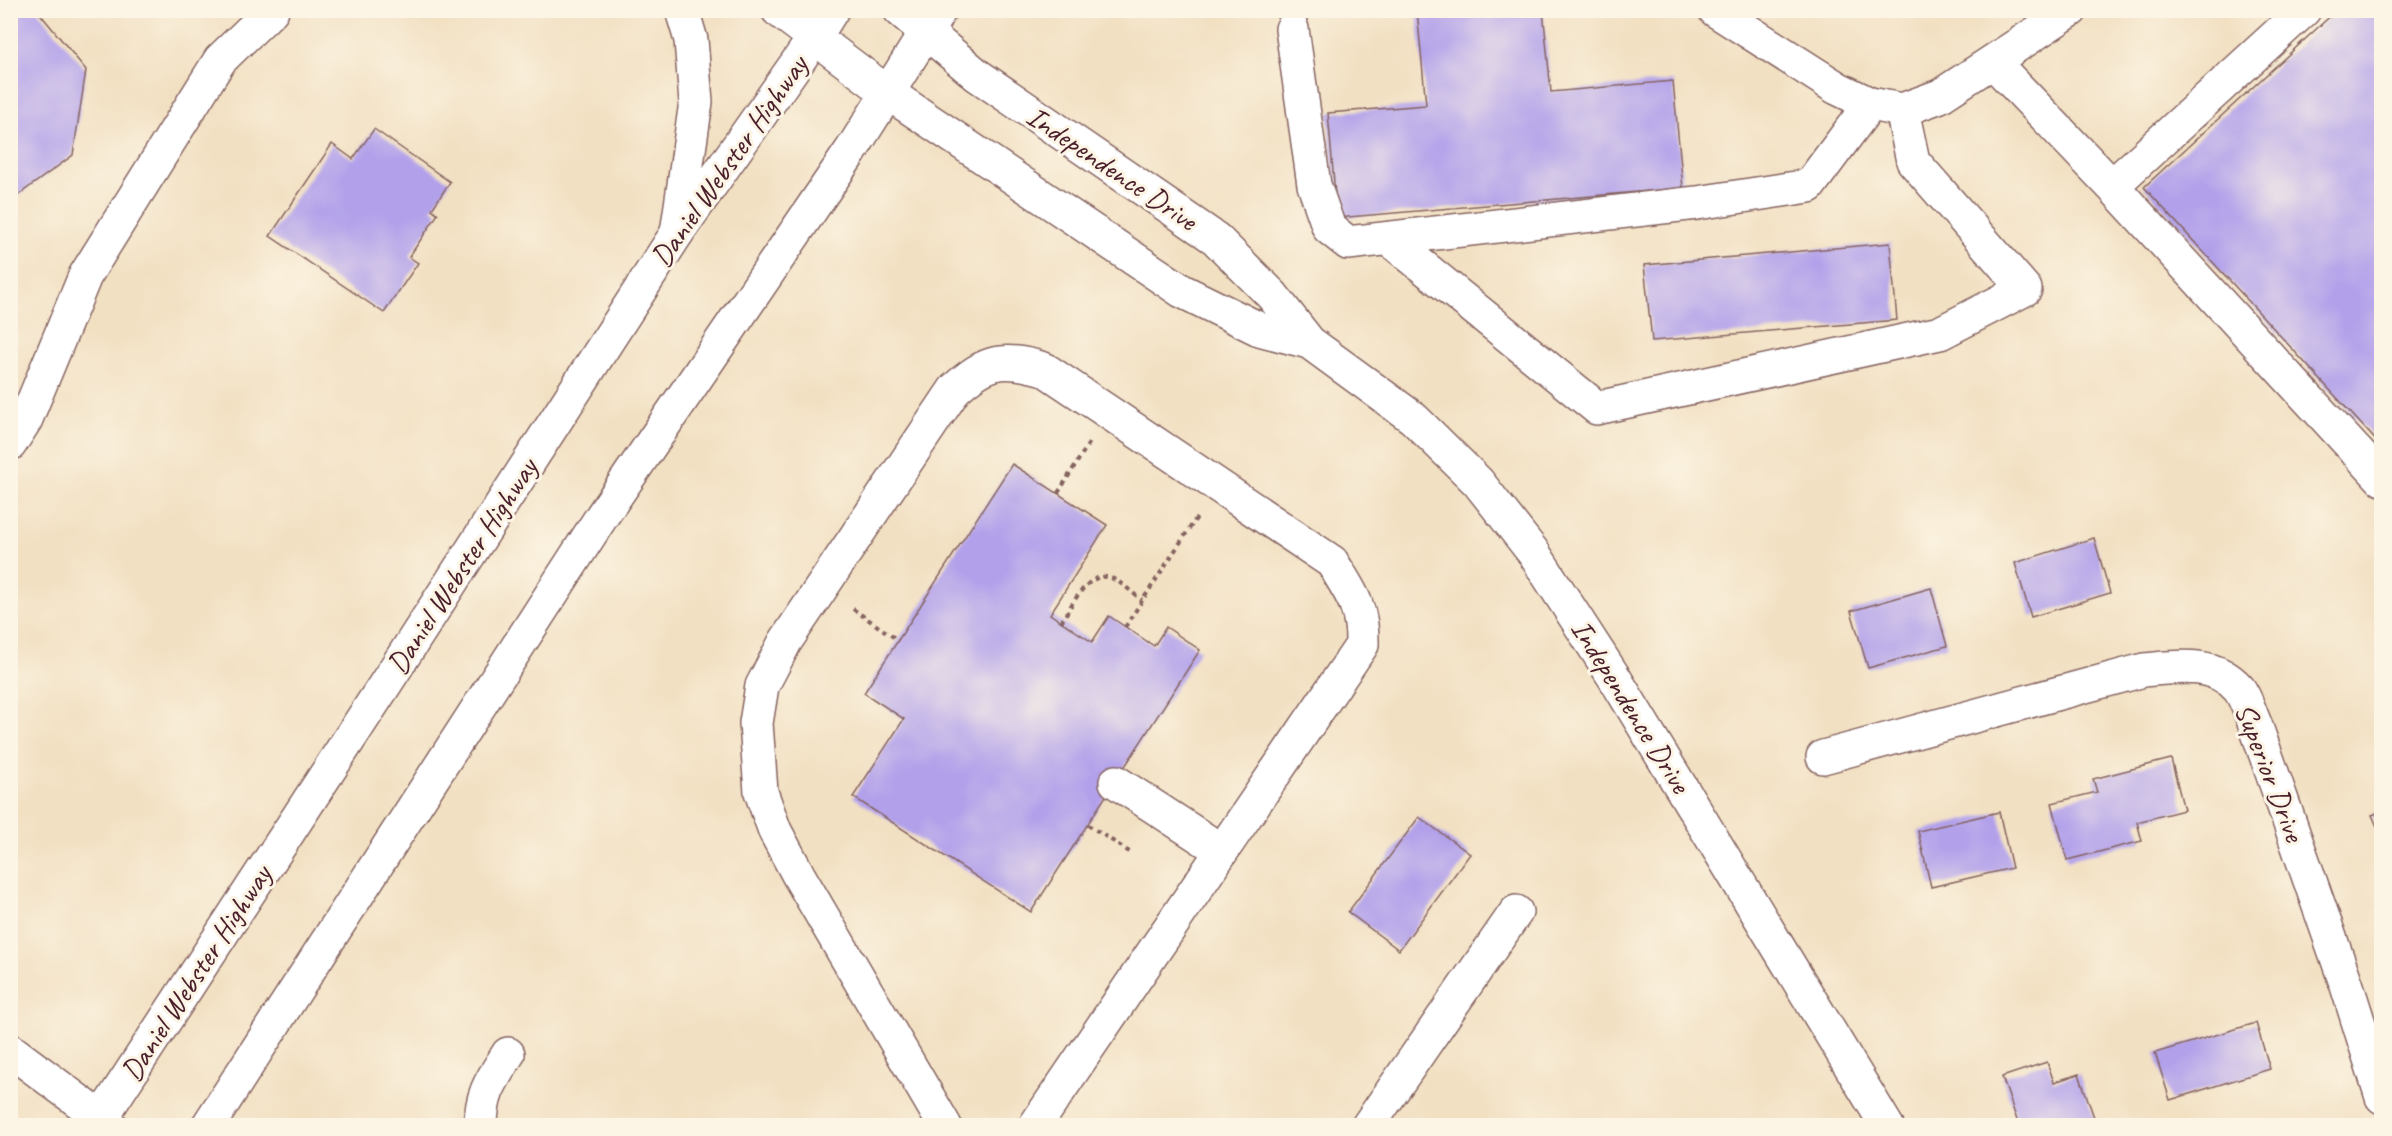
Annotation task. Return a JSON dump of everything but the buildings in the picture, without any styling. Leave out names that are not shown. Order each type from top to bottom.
[{"type":"street","points":[[10,444],[26,419],[85,276],[220,60],[272,10]]},
{"type":"street","points":[[677,233],[696,102],[691,40],[682,10]]},
{"type":"street","name":"Independence Drive","points":[[778,10],[823,24],[888,93],[1182,291],[1259,329],[1309,342]]},
{"type":"street","name":"Independence Drive","points":[[900,10],[933,21],[977,75],[1216,239],[1272,295],[1309,342],[1413,418],[1478,482],[1533,552],[1614,677],[1887,1125]]},
{"type":"street","points":[[1715,10],[1837,88],[1870,104],[1902,111],[1940,96],[1994,63],[2071,10]]},
{"type":"street","points":[[2112,186],[2304,10]]},
{"type":"street","points":[[208,1125],[602,516],[851,151],[933,21]]},
{"type":"street","name":"Daniel Webster Highway","points":[[103,1123],[677,233],[823,24]]},
{"type":"street","points":[[1292,29],[1314,185],[1329,228],[1348,243],[1696,202],[1809,186],[1870,104]]},
{"type":"street","points":[[1994,63],[2112,186],[2382,479]]},
{"type":"street","points":[[1389,239],[1597,408],[1940,333],[2025,289],[1913,161],[1902,111]]},
{"type":"street","points":[[945,1125],[775,831],[761,792],[756,723],[762,686],[785,642],[955,389],[974,372],[1000,361],[1021,362],[1044,369],[1332,562],[1354,597],[1362,622],[1362,645],[1035,1125]]},
{"type":"street","name":"Superior Drive","points":[[1823,757],[2144,670],[2187,666],[2214,670],[2239,689],[2255,724],[2348,986],[2382,1096]]},
{"type":"street","points":[[1116,782],[1222,851]]},
{"type":"street","points":[[1368,1125],[1516,912]]},
{"type":"street","points":[[10,1050],[103,1123]]},
{"type":"street","points":[[481,1125],[481,1104],[490,1083],[508,1054]]},
{"type":"path","points":[[1058,493],[1092,437]]},
{"type":"path","points":[[1125,627],[1203,509]]},
{"type":"path","points":[[1061,622],[1089,581],[1100,577],[1111,578],[1142,600]]},
{"type":"path","points":[[845,603],[898,640]]},
{"type":"path","points":[[1088,825],[1131,853]]}]
